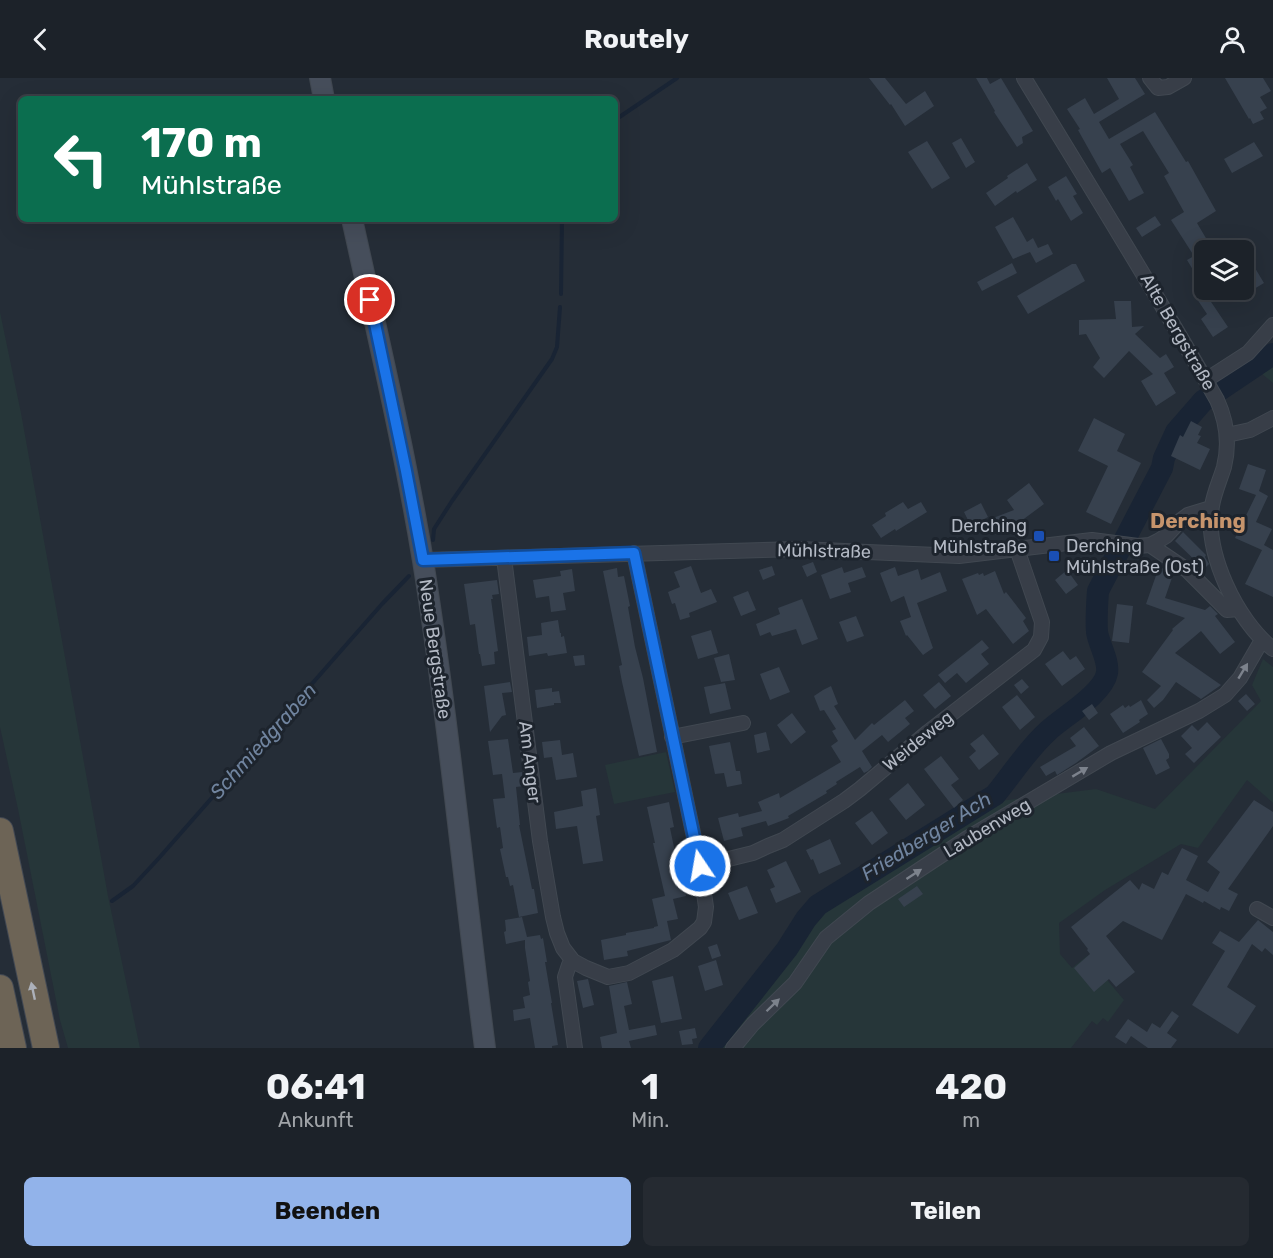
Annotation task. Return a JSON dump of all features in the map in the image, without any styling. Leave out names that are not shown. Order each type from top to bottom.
[{"type":"highway","points":[[0,831],[46,1048]]},
{"type":"highway","points":[[0,988],[13,1048]]},
{"type":"main road","points":[[320,78],[323,96]]},
{"type":"main road","name":"Neue Bergstraße","points":[[353,222],[423,560],[442,686],[485,1048]]},
{"type":"street","name":"Alte Bergstraße","points":[[1025,78],[1135,259],[1208,383],[1224,416],[1227,452],[1211,508],[1211,539],[1227,585],[1239,609],[1268,644]]},
{"type":"street","points":[[1150,78],[1158,88],[1167,87],[1184,78]]},
{"type":"street","points":[[1208,383],[1248,353],[1273,326]]},
{"type":"street","points":[[1227,435],[1250,430],[1273,418]]},
{"type":"street","points":[[1150,545],[1166,536],[1188,515],[1211,508]]},
{"type":"street","name":"Mühlstraße","points":[[423,560],[799,549],[959,556],[1092,540],[1138,546],[1150,545]]},
{"type":"street","name":"Alte Bergstraße","points":[[1150,545],[1187,570],[1227,610],[1239,609]]},
{"type":"street","name":"Weideweg","points":[[700,866],[753,853],[783,840],[844,801],[1034,650],[1041,637],[1042,622],[1017,549]]},
{"type":"street","points":[[575,1048],[565,977],[569,965],[573,961],[598,974],[608,976],[629,973],[673,950],[700,928],[704,922],[706,907],[700,866],[634,553]]},
{"type":"street","name":"Am Anger","points":[[504,558],[540,841],[553,917],[563,948],[573,961]]},
{"type":"street","name":"Laubenweg","points":[[733,1048],[753,1024],[795,983],[826,938],[868,903],[966,839],[1111,753],[1189,716],[1225,695],[1268,644]]},
{"type":"street","points":[[672,737],[743,723]]},
{"type":"street","points":[[1257,909],[1273,918]]},
{"type":"shaded area","points":[[0,312],[21,413],[108,896],[140,1048],[68,1048],[60,1020],[0,727]]},
{"type":"shaded area","points":[[1273,348],[1273,383],[1248,362]]},
{"type":"shaded area","points":[[1263,659],[1273,667],[1273,803],[1247,780],[1198,848],[1181,844],[1105,890],[1059,923],[1060,954],[1072,968],[1087,956],[1124,1000],[1108,1022],[1103,1018],[1097,1025],[1092,1021],[1071,1048],[717,1048],[823,909],[983,803],[1096,789],[1155,809],[1261,701],[1252,685]]},
{"type":"shaded area","points":[[666,752],[675,792],[614,804],[605,765]]},
{"type":"building","points":[[869,78],[885,78],[906,104],[925,91],[934,106],[905,126],[891,104]]},
{"type":"building","points":[[976,78],[987,78],[990,84],[1001,78],[1033,131],[1022,137],[1023,143],[1017,147],[994,112]]},
{"type":"building","points":[[1107,78],[1135,78],[1145,94],[1099,122],[1109,139],[1155,112],[1186,162],[1188,161],[1216,211],[1197,223],[1207,240],[1194,240],[1194,256],[1171,220],[1184,212],[1164,176],[1169,173],[1143,131],[1120,144],[1133,165],[1130,167],[1144,193],[1129,201],[1110,168],[1102,173],[1078,130],[1080,129],[1067,109],[1085,98],[1094,114],[1119,99]]},
{"type":"building","points":[[1225,78],[1263,78],[1271,91],[1260,97],[1267,108],[1260,112],[1264,119],[1253,124]]},
{"type":"building","points":[[961,138],[975,162],[966,168],[952,143]]},
{"type":"building","points":[[927,141],[950,178],[932,189],[908,152]]},
{"type":"building","points":[[1254,142],[1263,156],[1232,173],[1224,159]]},
{"type":"building","points":[[1027,163],[1037,180],[995,206],[986,193]]},
{"type":"building","points":[[1066,176],[1077,194],[1073,196],[1083,213],[1071,221],[1048,187]]},
{"type":"building","points":[[1155,216],[1161,225],[1142,237],[1136,228]]},
{"type":"building","points":[[1013,217],[1027,242],[1033,238],[1038,248],[1048,244],[1053,254],[1036,263],[1030,252],[1013,259],[995,227]]},
{"type":"building","points":[[1194,256],[1194,272],[1187,260]]},
{"type":"building","points":[[1012,263],[1017,273],[982,291],[977,282]]},
{"type":"building","points":[[1072,264],[1076,264],[1085,281],[1028,314],[1017,296]]},
{"type":"building","points":[[1254,269],[1264,283],[1254,289]]},
{"type":"building","points":[[1198,300],[1210,300],[1228,327],[1213,337],[1201,319],[1207,314]]},
{"type":"building","points":[[1114,301],[1131,301],[1132,327],[1144,326],[1135,334],[1160,358],[1166,354],[1174,367],[1164,373],[1176,393],[1156,406],[1141,381],[1153,374],[1129,351],[1104,378],[1093,367],[1100,358],[1086,334],[1079,335],[1079,320],[1116,319]]},
{"type":"building","points":[[1094,418],[1125,434],[1117,451],[1141,463],[1111,524],[1086,512],[1108,466],[1078,451]]},
{"type":"building","points":[[1191,421],[1202,427],[1197,443],[1210,449],[1200,470],[1171,456],[1180,435],[1183,437]]},
{"type":"building","points":[[1248,464],[1266,470],[1259,491],[1268,496],[1256,522],[1272,529],[1264,545],[1273,550],[1273,597],[1245,584],[1262,550],[1235,538],[1256,495],[1239,489]]},
{"type":"building","points":[[1029,483],[1044,504],[1000,534],[993,518],[1014,510],[1007,500]]},
{"type":"building","points":[[903,502],[908,509],[921,502],[927,512],[881,538],[872,525],[886,516],[885,513]]},
{"type":"building","points":[[981,503],[988,517],[971,526],[964,512]]},
{"type":"building","points":[[1183,532],[1206,555],[1209,564],[1204,569],[1175,541]]},
{"type":"building","points":[[813,562],[817,572],[807,577],[802,566]]},
{"type":"building","points":[[691,566],[701,593],[711,589],[717,602],[689,613],[690,617],[680,620],[675,603],[672,604],[668,592],[680,587],[674,572]]},
{"type":"building","points":[[772,566],[775,575],[763,580],[759,570]]},
{"type":"building","points":[[842,567],[844,573],[862,567],[866,577],[848,583],[851,592],[830,599],[821,575]]},
{"type":"building","points":[[895,567],[898,576],[918,569],[921,580],[940,572],[947,591],[917,603],[933,648],[923,655],[906,636],[900,621],[911,617],[904,596],[891,602],[880,573]]},
{"type":"building","points":[[1159,567],[1174,572],[1165,598],[1205,610],[1210,606],[1218,614],[1215,616],[1235,642],[1220,654],[1201,631],[1175,653],[1221,685],[1201,699],[1176,682],[1154,708],[1147,700],[1161,686],[1142,672],[1172,629],[1185,618],[1146,604]]},
{"type":"building","points":[[617,568],[618,577],[624,576],[635,647],[657,752],[639,756],[622,682],[619,666],[622,665],[603,571]]},
{"type":"building","points":[[572,569],[575,591],[563,593],[566,610],[551,612],[549,596],[536,598],[533,580],[561,576],[560,571]]},
{"type":"building","points":[[1067,570],[1078,585],[1066,594],[1055,580]]},
{"type":"building","points":[[995,571],[1004,594],[1006,592],[1026,618],[1023,621],[1029,631],[1013,644],[986,609],[977,615],[962,579],[978,573],[979,575],[983,573],[984,576]]},
{"type":"building","points":[[497,580],[499,594],[492,595],[493,599],[491,599],[498,651],[494,652],[495,664],[482,666],[475,624],[470,625],[464,584]]},
{"type":"building","points":[[748,591],[756,610],[741,616],[733,597]]},
{"type":"building","points":[[802,599],[818,639],[802,645],[796,629],[772,636],[770,632],[760,636],[756,624],[780,614],[778,608]]},
{"type":"building","points":[[1117,604],[1133,606],[1129,643],[1112,641]]},
{"type":"building","points":[[856,616],[864,636],[847,642],[839,622]]},
{"type":"building","points":[[558,620],[567,653],[529,656],[527,637],[542,635],[541,623]]},
{"type":"building","points":[[711,630],[718,653],[698,659],[691,636]]},
{"type":"building","points":[[982,640],[989,648],[981,654],[989,664],[966,683],[957,673],[945,683],[938,675]]},
{"type":"building","points":[[1063,651],[1070,660],[1076,656],[1085,669],[1062,686],[1045,664]]},
{"type":"building","points":[[729,654],[735,680],[721,682],[714,658]]},
{"type":"building","points":[[584,655],[585,665],[575,666],[573,656]]},
{"type":"building","points":[[779,667],[790,692],[770,700],[760,674]]},
{"type":"building","points":[[1022,679],[1029,687],[1021,694],[1014,685]]},
{"type":"building","points":[[510,682],[512,692],[502,693],[506,715],[502,716],[490,732],[484,686]]},
{"type":"building","points":[[939,682],[951,696],[935,709],[923,695]]},
{"type":"building","points":[[725,683],[731,709],[710,714],[704,687]]},
{"type":"building","points":[[831,686],[838,704],[834,706],[855,740],[872,723],[874,725],[905,700],[914,711],[905,718],[910,724],[888,742],[882,735],[862,751],[872,767],[868,771],[864,773],[860,767],[836,782],[837,784],[826,791],[827,793],[788,816],[789,818],[768,826],[766,821],[741,828],[743,836],[724,841],[718,818],[738,813],[739,817],[762,811],[758,802],[779,793],[780,798],[841,762],[831,746],[838,741],[832,731],[836,729],[824,710],[820,711],[814,696]]},
{"type":"building","points":[[552,688],[552,692],[559,691],[561,703],[537,708],[535,690]]},
{"type":"building","points":[[1246,694],[1255,704],[1247,711],[1238,701]]},
{"type":"building","points":[[1017,695],[1035,717],[1020,730],[1002,707]]},
{"type":"building","points":[[1141,700],[1148,714],[1123,733],[1110,714],[1123,705],[1125,708],[1129,705],[1130,707]]},
{"type":"building","points":[[1092,704],[1098,713],[1089,720],[1082,711]]},
{"type":"building","points":[[792,713],[806,732],[791,744],[777,725]]},
{"type":"building","points":[[1207,722],[1221,737],[1194,763],[1185,754],[1192,748],[1181,736],[1192,725],[1198,731]]},
{"type":"building","points":[[1084,727],[1099,746],[1057,775],[1055,771],[1046,776],[1040,767],[1076,746],[1070,738]]},
{"type":"building","points":[[766,732],[770,750],[757,753],[754,735]]},
{"type":"building","points":[[983,734],[999,754],[979,770],[969,757],[976,751],[970,744]]},
{"type":"building","points":[[508,739],[513,773],[522,772],[524,786],[516,787],[519,825],[538,913],[519,917],[513,885],[510,886],[508,877],[506,877],[500,849],[503,848],[500,827],[497,828],[493,799],[505,798],[502,774],[493,775],[488,741]]},
{"type":"building","points":[[1161,739],[1169,754],[1166,760],[1170,768],[1156,775],[1143,748]]},
{"type":"building","points":[[560,740],[562,755],[573,753],[577,777],[556,780],[552,757],[544,758],[542,742]]},
{"type":"building","points":[[730,742],[736,771],[740,771],[742,784],[727,787],[724,773],[715,774],[709,746]]},
{"type":"building","points":[[941,756],[959,779],[951,785],[963,800],[954,808],[924,769]]},
{"type":"building","points":[[908,783],[925,805],[906,820],[889,799]]},
{"type":"building","points":[[596,788],[600,815],[596,816],[603,861],[583,864],[577,826],[556,829],[554,812],[583,806],[581,791]]},
{"type":"building","points":[[1254,800],[1273,812],[1273,826],[1228,889],[1238,894],[1229,911],[1221,907],[1220,910],[1186,894],[1162,940],[1123,921],[1106,936],[1135,972],[1116,987],[1109,979],[1094,992],[1074,968],[1090,954],[1071,927],[1130,880],[1139,890],[1142,883],[1154,889],[1162,872],[1168,875],[1182,848],[1198,856],[1186,880],[1208,892],[1220,872],[1207,862]]},
{"type":"building","points":[[669,802],[674,827],[670,828],[675,852],[680,851],[686,896],[673,899],[678,919],[667,921],[671,940],[627,951],[628,956],[604,960],[601,940],[658,926],[652,899],[665,896],[647,807]]},
{"type":"building","points":[[872,811],[888,833],[872,845],[855,823]]},
{"type":"building","points":[[830,839],[841,864],[819,874],[813,859],[811,860],[806,850]]},
{"type":"building","points":[[786,861],[801,892],[776,903],[770,889],[775,887],[767,870]]},
{"type":"building","points":[[747,886],[758,913],[739,920],[728,893]]},
{"type":"building","points":[[917,886],[923,894],[904,907],[898,899]]},
{"type":"building","points":[[522,917],[527,937],[540,935],[541,939],[543,938],[558,1045],[552,1048],[535,1048],[530,1018],[514,1021],[513,1010],[525,1008],[523,997],[530,995],[528,982],[530,981],[525,940],[506,944],[504,932],[506,931],[505,920]]},
{"type":"building","points":[[1258,920],[1273,932],[1273,955],[1265,948],[1262,952],[1252,944],[1227,987],[1256,1006],[1238,1034],[1192,1005],[1225,951],[1212,943],[1220,931],[1239,942]]},
{"type":"building","points":[[717,944],[721,956],[712,959],[708,947]]},
{"type":"building","points":[[716,960],[723,985],[705,991],[698,966]]},
{"type":"building","points":[[673,976],[682,1019],[661,1023],[652,981]]},
{"type":"building","points":[[588,979],[594,1005],[583,1008],[577,981]]},
{"type":"building","points":[[627,982],[632,1004],[624,1006],[629,1030],[655,1025],[657,1035],[629,1041],[631,1048],[602,1048],[600,1037],[617,1033],[609,986]]},
{"type":"building","points":[[1172,1011],[1179,1016],[1167,1033],[1177,1040],[1171,1048],[1148,1048],[1131,1036],[1126,1044],[1115,1037],[1128,1019],[1147,1032],[1152,1023],[1160,1028]]},
{"type":"building","points":[[695,1028],[697,1038],[692,1039],[693,1044],[682,1045],[679,1031]]},
{"type":"waterway","name":"Schmiedgraben","points":[[618,118],[677,78]]},
{"type":"waterway","name":"Schmiedgraben","points":[[561,294],[562,222]]},
{"type":"waterway","name":"Schmiedgraben","points":[[433,540],[434,529],[452,501],[552,359],[557,347],[560,307]]},
{"type":"waterway","name":"Friedberger Ach","points":[[709,1048],[787,949],[818,905],[995,795],[1040,738],[1082,705],[1098,689],[1107,673],[1097,632],[1098,591],[1162,468],[1176,432],[1203,401],[1273,354]]},
{"type":"waterway","name":"Schmiedgraben","points":[[112,901],[133,886],[159,858],[409,576]]},
{"type":"place","name":"Derching Mühlstraße","points":[[1039,536]]},
{"type":"place","name":"Derching Mühlstraße (Ost)","points":[[1054,556]]},
{"type":"district","name":"Derching","points":[[1198,520]]},
{"type":"route","points":[[370,300],[423,560],[634,553],[700,866]]}]
